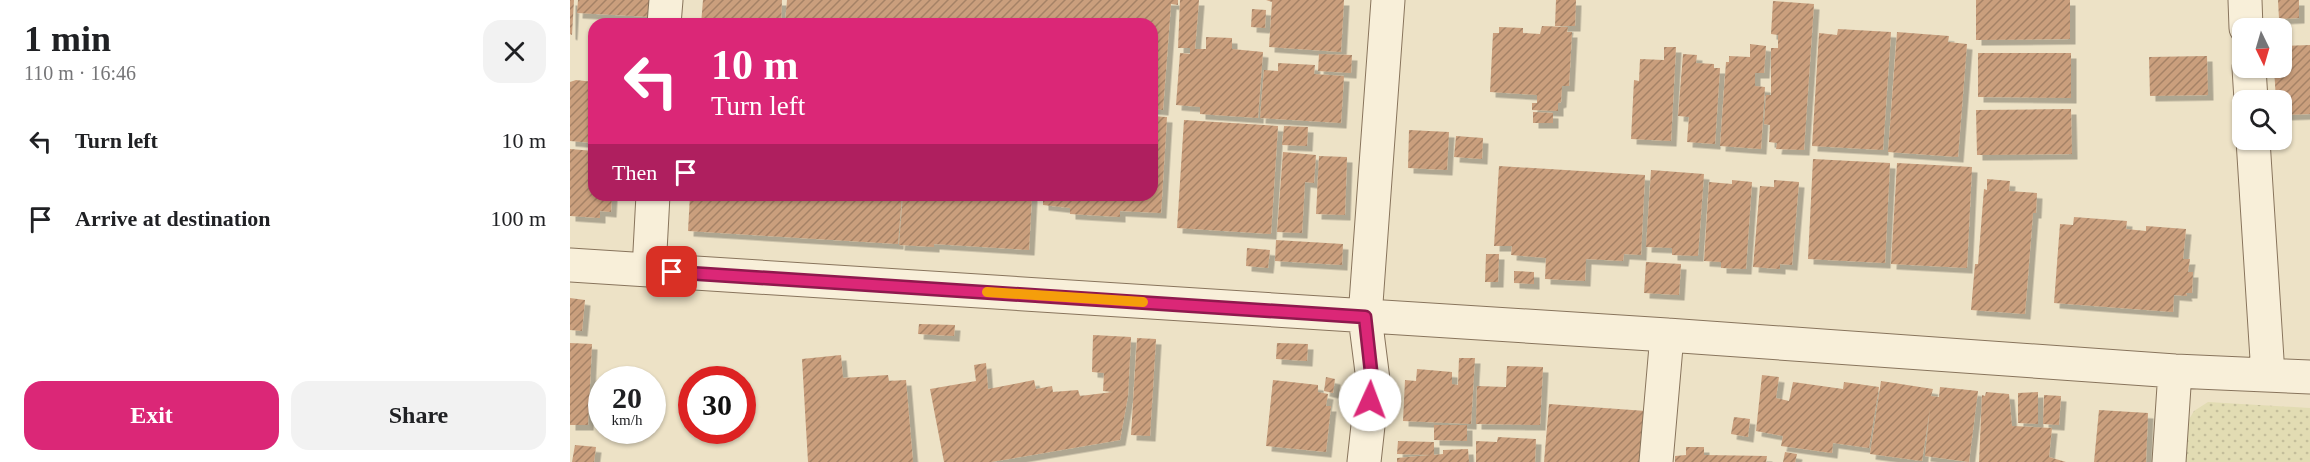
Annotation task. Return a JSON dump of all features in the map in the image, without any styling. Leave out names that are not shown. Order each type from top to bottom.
[{"type":"street","points":[[664,18],[666,0]]},
{"type":"street","points":[[1364,462],[1372,380],[1365,317],[1388,0]]},
{"type":"street","points":[[2245,0],[2246,18]]},
{"type":"street","points":[[2254,150],[2268,375]]},
{"type":"street","points":[[649,270],[653,201]]},
{"type":"street","points":[[570,265],[1667,335],[2175,371],[2310,377]]},
{"type":"street","points":[[1656,462],[1667,335]]},
{"type":"street","points":[[2169,462],[2175,371]]},
{"type":"shaded area","points":[[2208,402],[2310,408],[2310,462],[2186,462],[2188,421],[2194,411]]},
{"type":"building","points":[[570,0],[574,0],[572,35],[570,34]]},
{"type":"building","points":[[578,0],[654,0],[653,17],[577,13]]},
{"type":"building","points":[[703,0],[782,0],[781,18],[702,18]]},
{"type":"building","points":[[787,0],[1178,0],[1178,5],[1171,4],[1163,110],[1158,110],[1158,18],[786,18]]},
{"type":"building","points":[[1180,0],[1199,0],[1195,49],[1206,49],[1206,37],[1232,38],[1232,49],[1263,52],[1258,118],[1200,114],[1200,107],[1176,105],[1180,53],[1190,54],[1190,48],[1178,48]]},
{"type":"building","points":[[1266,0],[1344,0],[1341,52],[1269,47],[1272,2]]},
{"type":"building","points":[[1556,0],[1576,0],[1575,26],[1555,26]]},
{"type":"building","points":[[1976,0],[2070,0],[2070,39],[1976,40]]},
{"type":"building","points":[[2278,0],[2299,0],[2299,18],[2279,18]]},
{"type":"building","points":[[1773,1],[1814,4],[1804,150],[1776,149],[1777,143],[1769,142],[1770,125],[1764,124],[1766,95],[1771,95],[1771,48],[1778,48],[1778,35],[1771,34]]},
{"type":"building","points":[[1252,9],[1266,10],[1265,28],[1251,27]]},
{"type":"building","points":[[1542,26],[1568,27],[1567,32],[1572,32],[1569,86],[1562,86],[1558,111],[1532,110],[1532,103],[1537,103],[1537,95],[1490,92],[1493,33],[1499,33],[1499,27],[1523,28],[1523,33],[1540,34]]},
{"type":"building","points":[[1838,29],[1891,32],[1883,150],[1812,146],[1819,33],[1837,35]]},
{"type":"building","points":[[1897,32],[1949,36],[1948,42],[1967,44],[1958,157],[1888,152]]},
{"type":"building","points":[[1750,44],[1766,46],[1764,73],[1755,73],[1755,86],[1765,87],[1761,149],[1720,146],[1726,62],[1729,62],[1729,56],[1750,57]]},
{"type":"building","points":[[2310,45],[2310,114],[2292,115],[2292,90],[2275,90],[2275,78],[2292,78],[2292,46]]},
{"type":"building","points":[[1664,47],[1676,47],[1671,141],[1631,139],[1634,80],[1639,81],[1640,59],[1664,60]]},
{"type":"building","points":[[1978,53],[2071,53],[2071,98],[1978,97]]},
{"type":"building","points":[[1319,54],[1352,55],[1351,73],[1318,71]]},
{"type":"building","points":[[1683,54],[1697,55],[1696,63],[1714,64],[1714,68],[1720,68],[1715,144],[1687,142],[1689,117],[1678,116]]},
{"type":"building","points":[[2207,56],[2208,95],[2150,96],[2149,57]]},
{"type":"building","points":[[1278,63],[1315,65],[1314,74],[1344,76],[1341,123],[1260,118],[1264,70],[1278,71]]},
{"type":"building","points":[[588,81],[588,142],[570,141],[570,82]]},
{"type":"building","points":[[2071,109],[2072,154],[1977,155],[1976,110]]},
{"type":"building","points":[[1533,112],[1553,113],[1553,123],[1533,123]]},
{"type":"building","points":[[1158,116],[1167,117],[1161,213],[1120,211],[1120,217],[1070,214],[1070,208],[1043,205],[1043,201],[1158,201]]},
{"type":"building","points":[[1184,120],[1278,126],[1271,234],[1177,228]]},
{"type":"building","points":[[1284,126],[1308,127],[1307,146],[1282,145]]},
{"type":"building","points":[[1409,130],[1449,132],[1447,170],[1408,168]]},
{"type":"building","points":[[1456,136],[1483,138],[1482,159],[1454,157]]},
{"type":"building","points":[[570,149],[588,150],[588,201],[612,201],[611,212],[600,211],[600,218],[570,216]]},
{"type":"building","points":[[1283,152],[1316,155],[1314,183],[1305,182],[1302,233],[1277,232]]},
{"type":"building","points":[[1319,156],[1347,157],[1345,215],[1316,214]]},
{"type":"building","points":[[1813,159],[1890,163],[1885,263],[1808,259]]},
{"type":"building","points":[[1897,163],[1972,167],[1967,268],[1891,264]]},
{"type":"building","points":[[1499,166],[1645,175],[1641,255],[1624,254],[1623,261],[1586,259],[1585,281],[1545,279],[1546,258],[1511,255],[1512,246],[1494,246]]},
{"type":"building","points":[[1651,170],[1704,174],[1698,256],[1672,255],[1672,248],[1646,247]]},
{"type":"building","points":[[1987,179],[2010,181],[2009,191],[2037,193],[2036,213],[2033,213],[2025,314],[1971,310]]},
{"type":"building","points":[[1732,180],[1752,182],[1746,269],[1721,268],[1721,262],[1704,261],[1709,182],[1732,184]]},
{"type":"building","points":[[1774,180],[1799,182],[1792,265],[1780,264],[1780,269],[1753,267],[1760,186],[1774,187]]},
{"type":"building","points":[[690,201],[902,201],[898,244],[688,231]]},
{"type":"building","points":[[903,201],[1032,201],[1029,250],[934,244],[934,247],[899,245]]},
{"type":"building","points":[[2074,217],[2127,221],[2126,229],[2146,231],[2146,226],[2186,229],[2183,259],[2190,259],[2188,272],[2193,272],[2192,293],[2186,293],[2187,296],[2174,295],[2173,312],[2054,303],[2060,224],[2073,225]]},
{"type":"building","points":[[1276,240],[1343,244],[1342,265],[1275,261]]},
{"type":"building","points":[[1247,248],[1270,250],[1268,268],[1246,266]]},
{"type":"building","points":[[1486,254],[1499,254],[1498,282],[1485,282]]},
{"type":"building","points":[[1646,262],[1681,264],[1679,295],[1644,293]]},
{"type":"building","points":[[1514,271],[1534,272],[1534,284],[1514,283]]},
{"type":"building","points":[[570,298],[585,300],[582,331],[570,330]]},
{"type":"building","points":[[919,324],[955,325],[954,336],[918,334]]},
{"type":"building","points":[[1093,335],[1131,337],[1128,396],[1120,440],[991,462],[944,462],[930,389],[976,381],[974,365],[986,363],[988,389],[1034,380],[1036,389],[1052,386],[1053,392],[1078,390],[1080,396],[1113,392],[1103,391],[1104,373],[1092,372]]},
{"type":"building","points":[[1137,338],[1156,339],[1150,436],[1131,435]]},
{"type":"building","points":[[570,343],[592,344],[591,366],[588,366],[588,425],[570,425]]},
{"type":"building","points":[[1277,343],[1308,344],[1307,361],[1276,359]]},
{"type":"building","points":[[841,355],[843,378],[888,375],[889,381],[906,380],[913,462],[808,462],[802,359]]},
{"type":"building","points":[[1459,358],[1475,358],[1471,424],[1403,421],[1405,380],[1416,381],[1417,369],[1452,372],[1452,384],[1458,385]]},
{"type":"building","points":[[1507,366],[1543,367],[1540,425],[1476,424],[1477,386],[1506,387]]},
{"type":"building","points":[[1762,375],[1779,377],[1776,398],[1789,401],[1793,382],[1843,389],[1844,382],[1879,387],[1869,448],[1833,443],[1832,453],[1781,446],[1783,436],[1756,431]]},
{"type":"building","points":[[1326,377],[1335,379],[1333,393],[1324,391]]},
{"type":"building","points":[[1273,380],[1318,385],[1318,392],[1328,394],[1326,406],[1331,406],[1326,452],[1266,446]]},
{"type":"building","points":[[1881,381],[1933,389],[1931,396],[1939,397],[1940,387],[1978,391],[1969,462],[1925,456],[1930,408],[1922,461],[1870,454]]},
{"type":"building","points":[[1986,392],[2009,394],[2012,426],[2052,428],[2049,457],[2066,462],[1979,462],[1982,395],[1985,396]]},
{"type":"building","points":[[2038,392],[2038,424],[2018,423],[2018,393]]},
{"type":"building","points":[[2044,395],[2061,396],[2059,425],[2043,424]]},
{"type":"building","points":[[1549,404],[1646,411],[1643,462],[1544,462]]},
{"type":"building","points":[[2099,410],[2148,413],[2146,462],[2094,462]]},
{"type":"building","points":[[1734,417],[1750,419],[1748,437],[1731,434]]},
{"type":"building","points":[[1434,425],[1467,425],[1467,441],[1434,440]]},
{"type":"building","points":[[1498,437],[1536,439],[1535,462],[1476,462],[1476,441],[1497,442]]},
{"type":"building","points":[[1398,441],[1434,442],[1434,455],[1443,454],[1443,450],[1468,449],[1469,462],[1397,462],[1397,458],[1431,455],[1397,454]]},
{"type":"building","points":[[575,445],[596,447],[594,462],[572,462]]},
{"type":"building","points":[[1686,447],[1704,447],[1704,455],[1767,456],[1766,462],[1675,462],[1675,456],[1686,455]]},
{"type":"building","points":[[1785,452],[1797,454],[1795,462],[1783,462]]},
{"type":"slow traffic","points":[[987,292],[1143,302]]},
{"type":"route","points":[[672,272],[1365,317],[1372,380],[1370,400]]}]
